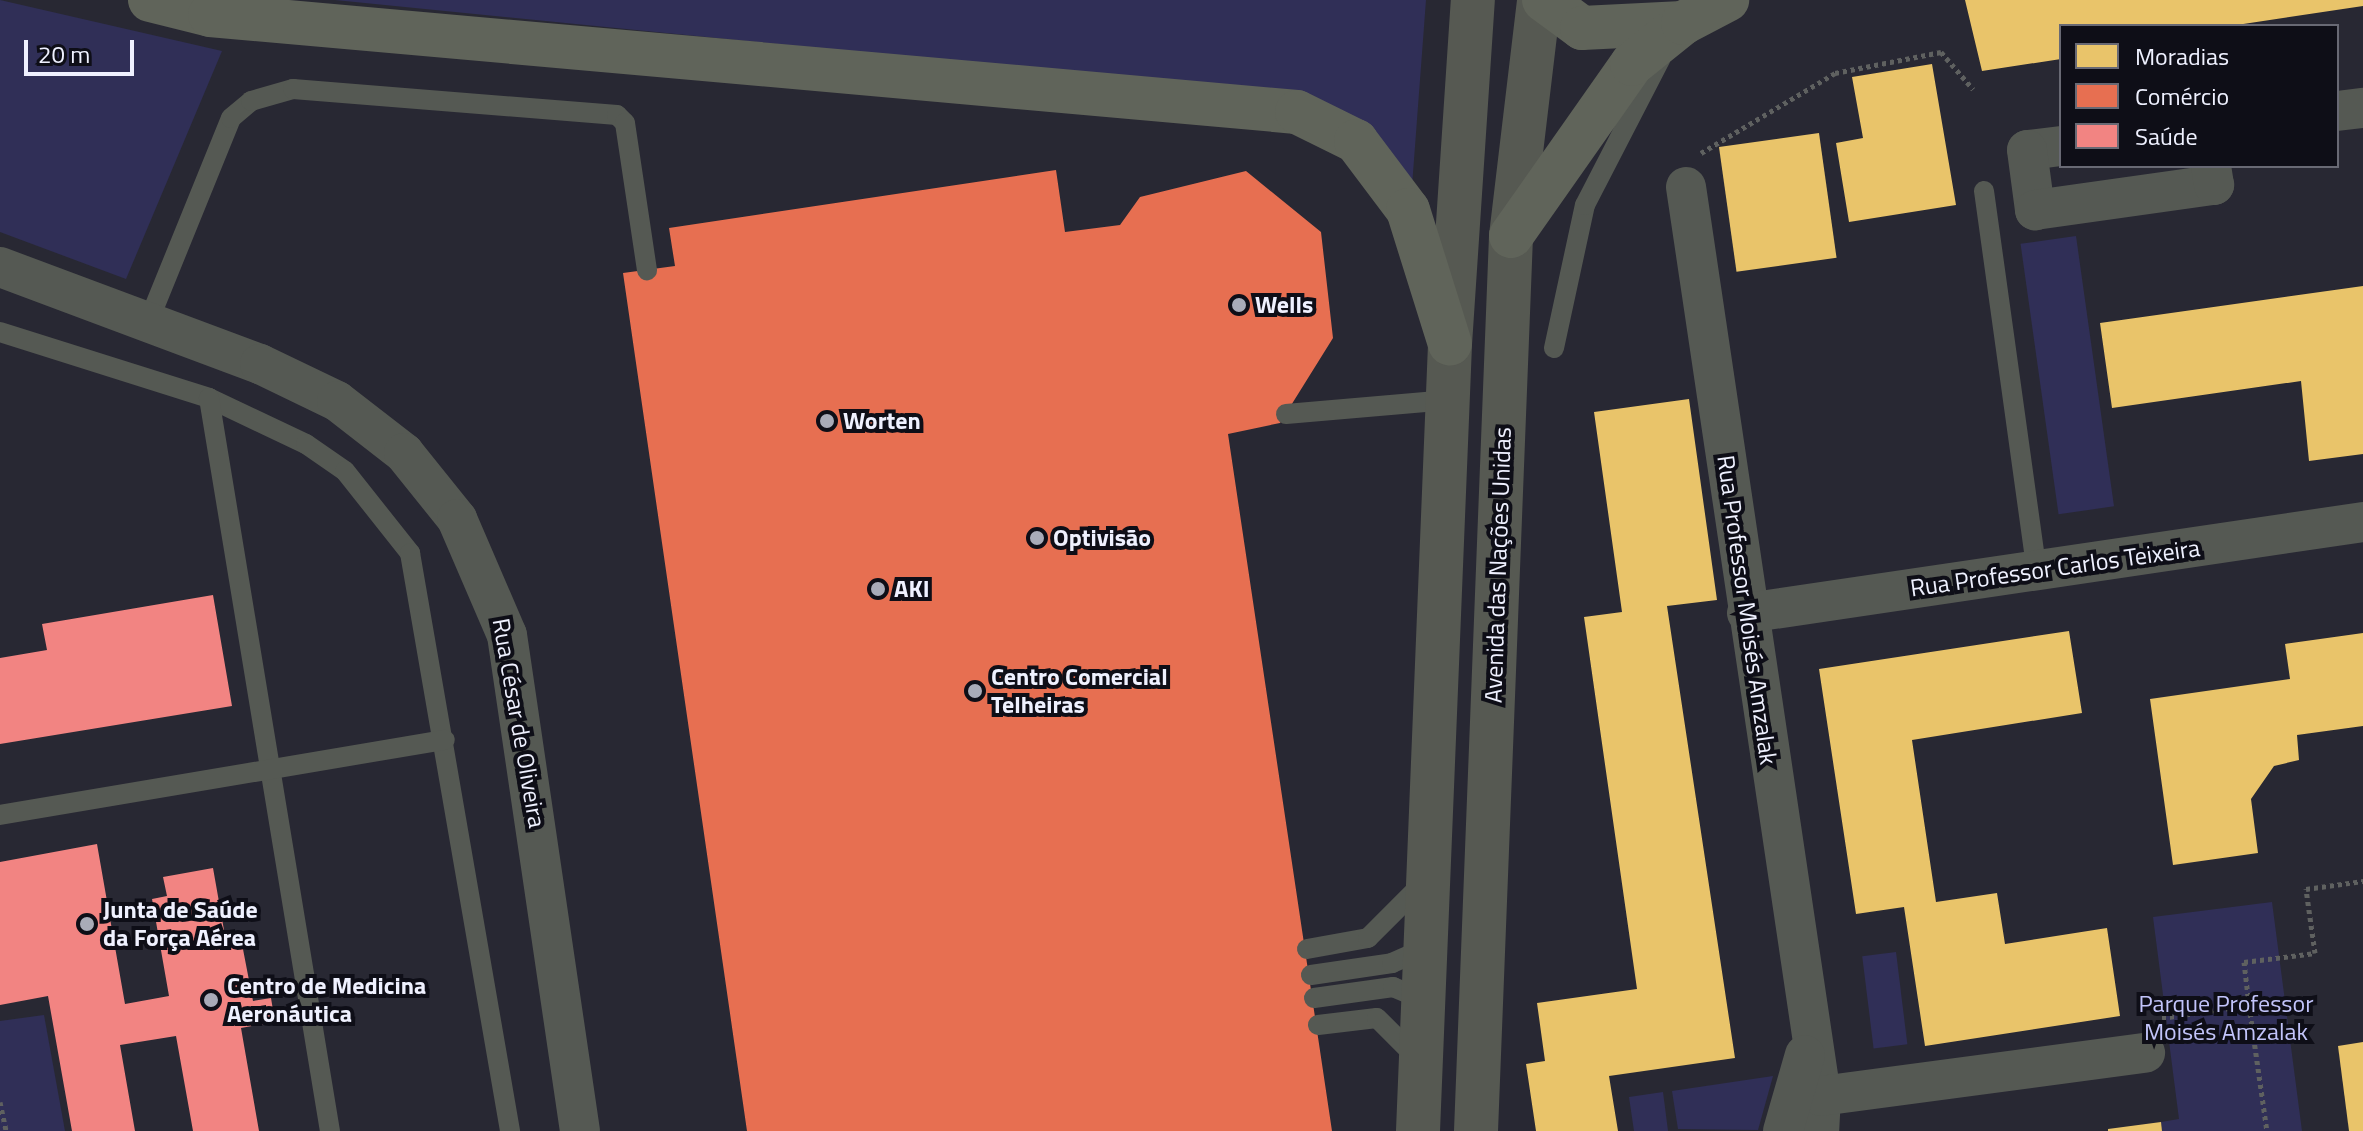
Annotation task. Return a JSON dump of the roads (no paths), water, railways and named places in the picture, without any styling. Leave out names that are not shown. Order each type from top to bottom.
[{"type":"highway","points":[[150,0],[210,15],[1297,112],[1356,141],[1408,210],[1450,344]]},
{"type":"highway","points":[[1542,0],[1582,28],[1683,23]]},
{"type":"highway","points":[[1511,236],[1632,64],[1683,23],[1727,0]]},
{"type":"main road","points":[[1418,1131],[1450,344],[1473,0]]},
{"type":"main road","name":"Avenida das Nações Unidas","points":[[1476,1131],[1511,236],[1542,0]]},
{"type":"street","points":[[2339,111],[2363,108]]},
{"type":"street","points":[[2059,146],[2027,150],[2035,210],[2214,185],[2211,168]]},
{"type":"street","name":"Rua Professor Moisés Amzalak","points":[[1686,187],[1820,1114],[2145,1053]]},
{"type":"street","name":"Rua César de Oliveira","points":[[0,267],[300,381],[372,425],[432,484],[478,556],[516,677],[580,1131]]},
{"type":"street","name":"Rua Professor Carlos Teixeira","points":[[1747,613],[2363,522]]},
{"type":"street","name":"Rua Professor Moisés Amzalak","points":[[1783,1131],[1809,1032]]},
{"type":"lane","points":[[1554,348],[1585,205],[1683,23]]},
{"type":"lane","points":[[147,325],[231,118],[251,101],[293,89],[617,115],[625,123],[647,270]]},
{"type":"lane","points":[[1984,191],[2037,571]]},
{"type":"lane","points":[[0,332],[209,398],[306,444],[381,509],[418,577],[510,1131]]},
{"type":"lane","points":[[209,398],[330,1131]]},
{"type":"lane","points":[[1286,414],[1448,400]]},
{"type":"lane","points":[[0,815],[445,740]]},
{"type":"lane","points":[[1307,949],[1368,938],[1428,877]]},
{"type":"lane","points":[[1311,975],[1392,963],[1425,948]]},
{"type":"lane","points":[[1314,998],[1393,987],[1423,1000]]},
{"type":"lane","points":[[1318,1025],[1377,1018],[1420,1063]]},
{"type":"place","name":"Wells","points":[[1239,305]]},
{"type":"place","name":"Worten","points":[[827,421]]},
{"type":"place","name":"Optivisão","points":[[1037,538]]},
{"type":"place","name":"AKI","points":[[878,589]]},
{"type":"place","name":"Centro Comercial Telheiras","points":[[975,691]]},
{"type":"place","name":"Junta de Saúde da Força Aérea","points":[[87,924]]},
{"type":"place","name":"Centro de Medicina Aeronáutica","points":[[211,1000]]},
{"type":"park label","name":"Parque Professor Moisés Amzalak","points":[[2226,1018]]}]
